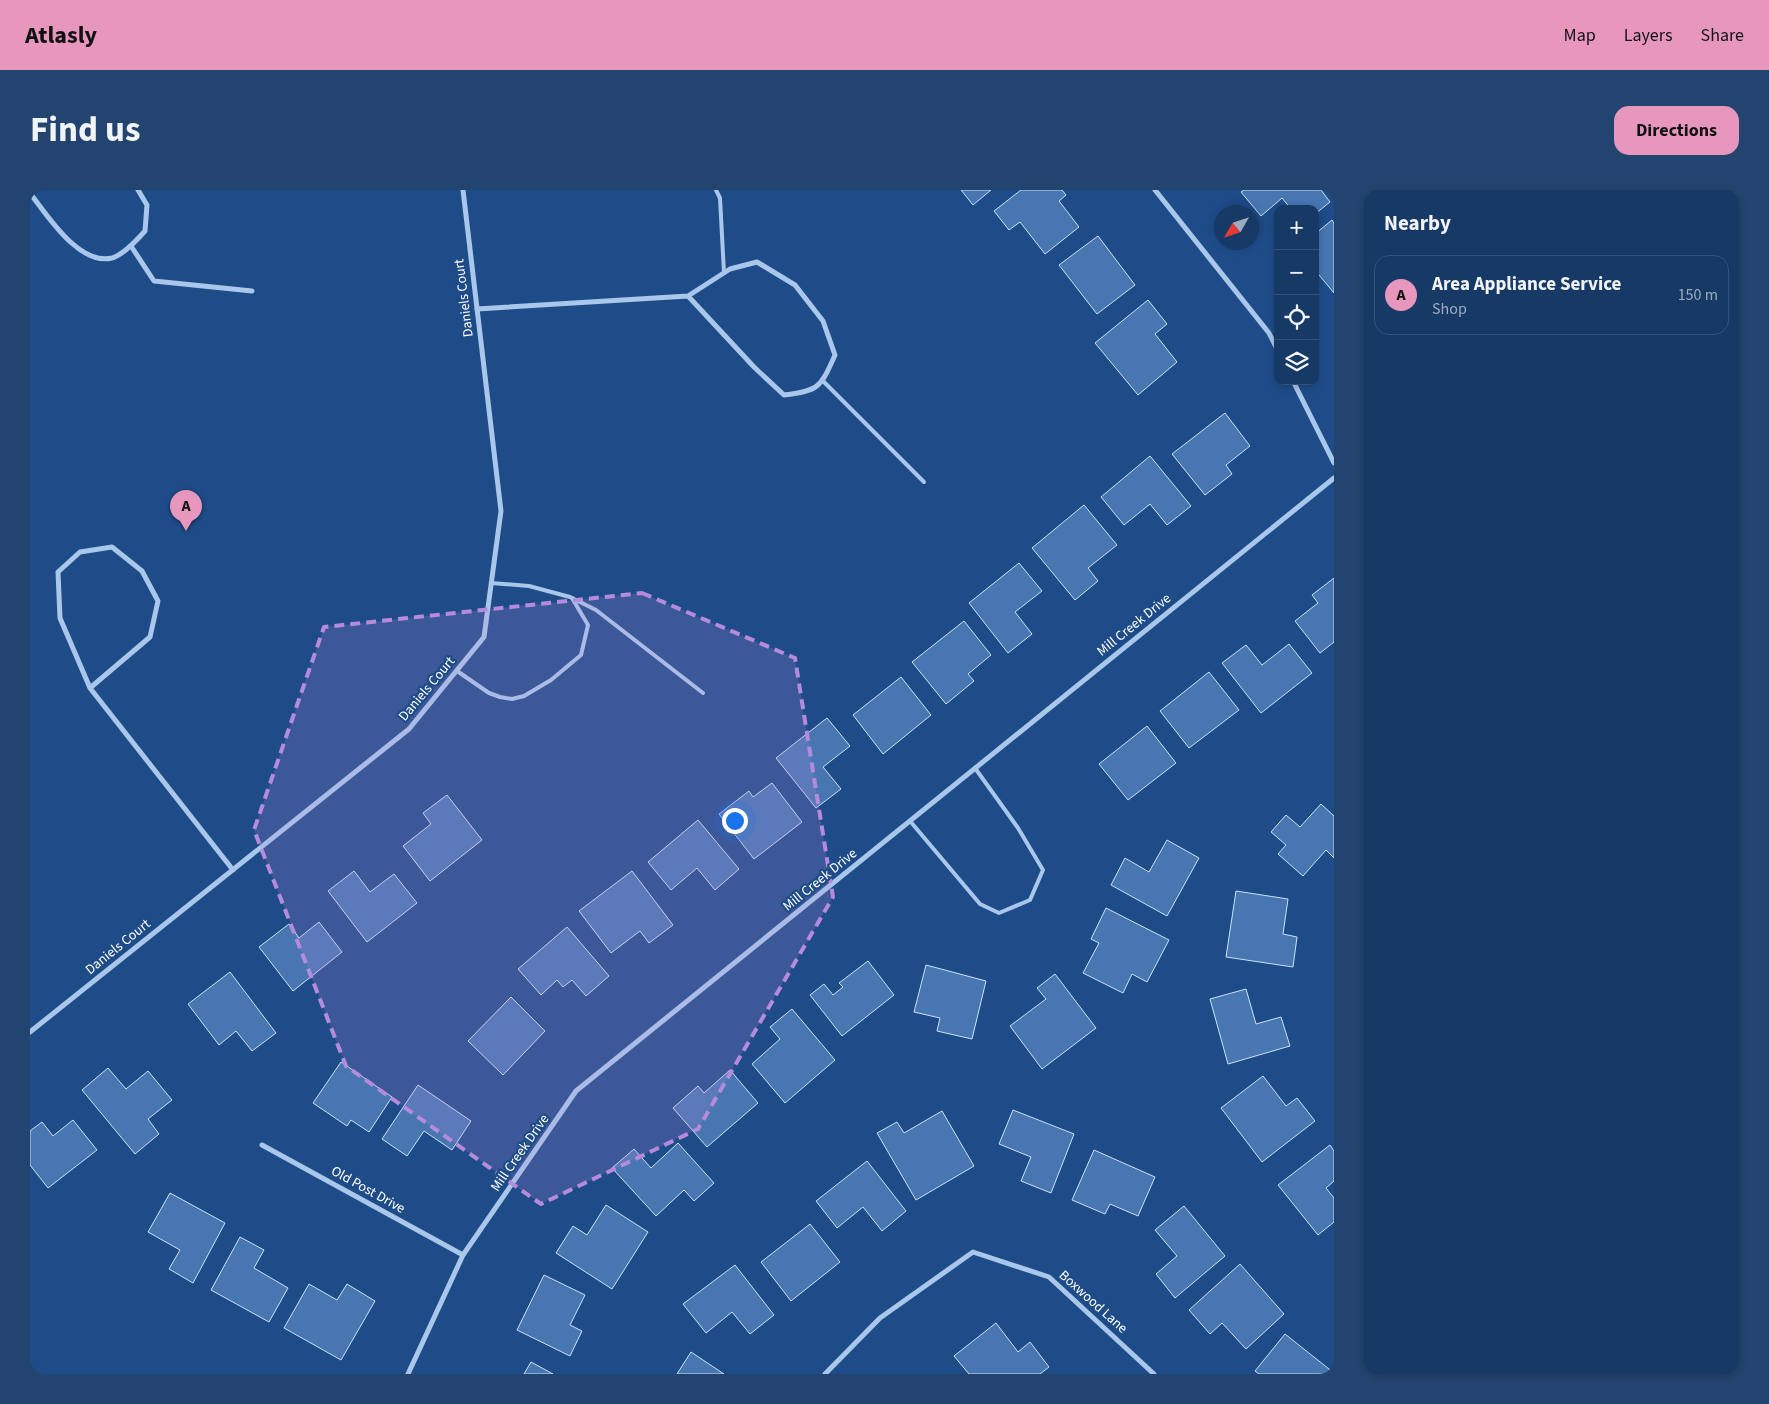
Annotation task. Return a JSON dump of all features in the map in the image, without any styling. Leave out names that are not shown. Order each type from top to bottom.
[{"type":"street","points":[[30,193],[69,241],[94,258],[112,258],[131,246],[145,231],[147,205],[138,190]]},
{"type":"street","name":"Daniels Court","points":[[30,1032],[409,729],[484,637],[501,510],[463,190]]},
{"type":"street","points":[[1155,190],[1269,333],[1274,343]]},
{"type":"street","points":[[131,246],[154,281],[252,291]]},
{"type":"street","points":[[477,309],[688,296],[730,269],[757,262],[795,285],[823,321],[835,355],[823,381],[806,392],[784,395],[754,367],[688,296]]},
{"type":"street","points":[[1295,385],[1334,462]]},
{"type":"street","name":"Mill Creek Drive","points":[[408,1374],[463,1255],[576,1091],[1334,478]]},
{"type":"street","points":[[90,688],[150,637],[158,602],[142,571],[112,547],[80,552],[58,572],[60,618],[90,688],[233,870]]},
{"type":"street","name":"Old Post Drive","points":[[262,1145],[463,1255]]},
{"type":"street","name":"Boxwood Lane","points":[[825,1374],[880,1318],[973,1252],[1049,1277],[1154,1374]]},
{"type":"lane","points":[[716,190],[720,198],[724,273]]},
{"type":"lane","points":[[823,381],[924,482]]},
{"type":"lane","points":[[491,583],[529,586],[570,596],[596,610],[703,693]]},
{"type":"lane","points":[[457,671],[489,693],[512,699],[524,696],[552,680],[581,655],[588,626],[570,596]]},
{"type":"lane","points":[[910,821],[980,904],[999,913],[1030,900],[1043,870],[1018,828],[975,768]]},
{"type":"highlighted area","points":[[642,593],[795,658],[833,897],[698,1129],[541,1204],[346,1066],[254,830],[324,627]]},
{"type":"building","points":[[961,190],[991,190],[973,205]]},
{"type":"building","points":[[1021,190],[1062,190],[1066,195],[1059,201],[1079,227],[1045,254],[1020,222],[1009,230],[994,211]]},
{"type":"building","points":[[1244,190],[1321,190],[1330,202],[1319,211],[1319,205],[1288,205],[1282,198],[1261,216],[1259,214],[1259,205],[1252,205],[1241,192]]},
{"type":"building","points":[[1332,220],[1334,223],[1334,293],[1319,275],[1319,231]]},
{"type":"building","points":[[1098,236],[1135,285],[1097,314],[1059,265]]},
{"type":"building","points":[[1148,300],[1167,324],[1155,334],[1177,362],[1138,395],[1095,343]]},
{"type":"building","points":[[1225,413],[1250,446],[1226,465],[1232,474],[1205,495],[1172,454]]},
{"type":"building","points":[[1150,456],[1191,506],[1167,525],[1150,504],[1124,525],[1101,497]]},
{"type":"building","points":[[1084,505],[1117,545],[1088,568],[1098,581],[1075,600],[1032,548]]},
{"type":"building","points":[[1019,563],[1042,591],[1015,612],[1032,634],[1008,653],[969,603]]},
{"type":"building","points":[[1334,578],[1334,642],[1320,653],[1295,621],[1318,603],[1312,595]]},
{"type":"building","points":[[964,621],[991,655],[968,674],[974,681],[946,704],[912,662]]},
{"type":"building","points":[[1289,644],[1312,673],[1261,713],[1222,663],[1246,645],[1262,665]]},
{"type":"building","points":[[1209,672],[1239,710],[1189,748],[1160,711]]},
{"type":"building","points":[[901,677],[931,715],[883,754],[853,715]]},
{"type":"building","points":[[827,718],[850,746],[823,767],[841,789],[816,808],[776,758]]},
{"type":"building","points":[[1147,726],[1176,763],[1128,800],[1099,764]]},
{"type":"building","points":[[772,783],[802,822],[754,859],[719,814],[749,791],[753,797]]},
{"type":"building","points":[[447,795],[482,840],[430,881],[403,846],[431,824],[423,813]]},
{"type":"building","points":[[1321,804],[1334,816],[1334,858],[1326,850],[1303,876],[1278,854],[1286,845],[1271,832],[1286,815],[1300,827]]},
{"type":"building","points":[[698,820],[739,869],[715,890],[697,868],[671,890],[648,862]]},
{"type":"building","points":[[1167,840],[1199,858],[1167,916],[1111,885],[1125,858],[1149,872]]},
{"type":"building","points":[[354,871],[370,892],[394,874],[417,903],[367,942],[328,891]]},
{"type":"building","points":[[632,871],[673,925],[649,943],[640,931],[611,953],[579,911]]},
{"type":"building","points":[[1236,891],[1288,899],[1283,934],[1297,937],[1293,967],[1226,957]]},
{"type":"building","points":[[1106,908],[1169,940],[1147,982],[1132,974],[1123,993],[1083,973],[1099,943],[1091,939]]},
{"type":"building","points":[[319,922],[342,952],[293,991],[259,947],[289,924],[299,938]]},
{"type":"building","points":[[567,927],[609,976],[586,996],[572,980],[563,987],[557,980],[541,995],[518,969]]},
{"type":"building","points":[[868,961],[894,995],[842,1036],[810,995],[824,984],[833,995],[843,987],[839,983]]},
{"type":"building","points":[[926,965],[986,981],[972,1039],[937,1031],[940,1018],[914,1012]]},
{"type":"building","points":[[230,972],[276,1033],[252,1051],[236,1031],[219,1045],[188,1004]]},
{"type":"building","points":[[1055,974],[1096,1028],[1042,1069],[1010,1026],[1046,999],[1037,988]]},
{"type":"building","points":[[1246,989],[1256,1024],[1281,1017],[1290,1046],[1228,1064],[1210,999]]},
{"type":"building","points":[[511,997],[545,1031],[503,1075],[468,1041]]},
{"type":"building","points":[[792,1009],[835,1060],[785,1103],[752,1064],[780,1039],[770,1027]]},
{"type":"building","points":[[341,1062],[392,1097],[369,1132],[351,1120],[347,1126],[313,1103]]},
{"type":"building","points":[[108,1068],[126,1089],[148,1071],[172,1100],[148,1119],[159,1134],[135,1154],[82,1090]]},
{"type":"building","points":[[730,1070],[758,1103],[707,1147],[673,1108],[698,1086],[704,1093]]},
{"type":"building","points":[[1263,1076],[1286,1106],[1297,1098],[1315,1121],[1262,1162],[1221,1108]]},
{"type":"building","points":[[418,1085],[471,1121],[452,1150],[424,1131],[407,1156],[382,1139]]},
{"type":"building","points":[[1013,1110],[1074,1134],[1051,1193],[1021,1181],[1031,1157],[999,1144]]},
{"type":"building","points":[[942,1111],[974,1166],[916,1200],[877,1133],[897,1122],[904,1133]]},
{"type":"building","points":[[73,1120],[97,1150],[48,1188],[30,1165],[30,1131],[42,1122],[53,1136]]},
{"type":"building","points":[[678,1143],[714,1183],[694,1201],[684,1190],[656,1216],[612,1168],[634,1149],[651,1168]]},
{"type":"building","points":[[1330,1145],[1334,1151],[1334,1181],[1326,1188],[1334,1198],[1334,1222],[1318,1235],[1278,1185]]},
{"type":"building","points":[[1094,1150],[1155,1177],[1138,1216],[1110,1204],[1105,1214],[1072,1200]]},
{"type":"building","points":[[867,1161],[906,1211],[882,1231],[863,1207],[837,1228],[816,1201]]},
{"type":"building","points":[[170,1193],[225,1223],[193,1283],[169,1269],[180,1250],[148,1232]]},
{"type":"building","points":[[606,1205],[648,1232],[612,1289],[556,1253],[573,1226],[587,1235]]},
{"type":"building","points":[[1184,1206],[1225,1256],[1175,1298],[1156,1274],[1177,1256],[1155,1230]]},
{"type":"building","points":[[810,1224],[840,1262],[791,1301],[761,1262]]},
{"type":"building","points":[[240,1237],[264,1250],[254,1268],[288,1288],[269,1322],[211,1290]]},
{"type":"building","points":[[1240,1264],[1284,1314],[1246,1349],[1222,1323],[1210,1334],[1189,1310]]},
{"type":"building","points":[[735,1265],[774,1315],[750,1334],[732,1312],[706,1333],[683,1304]]},
{"type":"building","points":[[544,1275],[585,1295],[570,1325],[582,1331],[570,1356],[517,1330]]},
{"type":"building","points":[[309,1284],[337,1300],[347,1284],[375,1301],[341,1360],[284,1328]]},
{"type":"building","points":[[996,1323],[1018,1352],[1030,1342],[1049,1367],[1040,1374],[969,1374],[954,1356]]},
{"type":"building","points":[[1285,1334],[1334,1373],[1259,1374],[1255,1371]]},
{"type":"building","points":[[691,1352],[724,1374],[677,1374]]},
{"type":"building","points":[[531,1362],[553,1374],[524,1374]]},
{"type":"place","name":"Area Appliance Service","points":[[186,531]]}]
